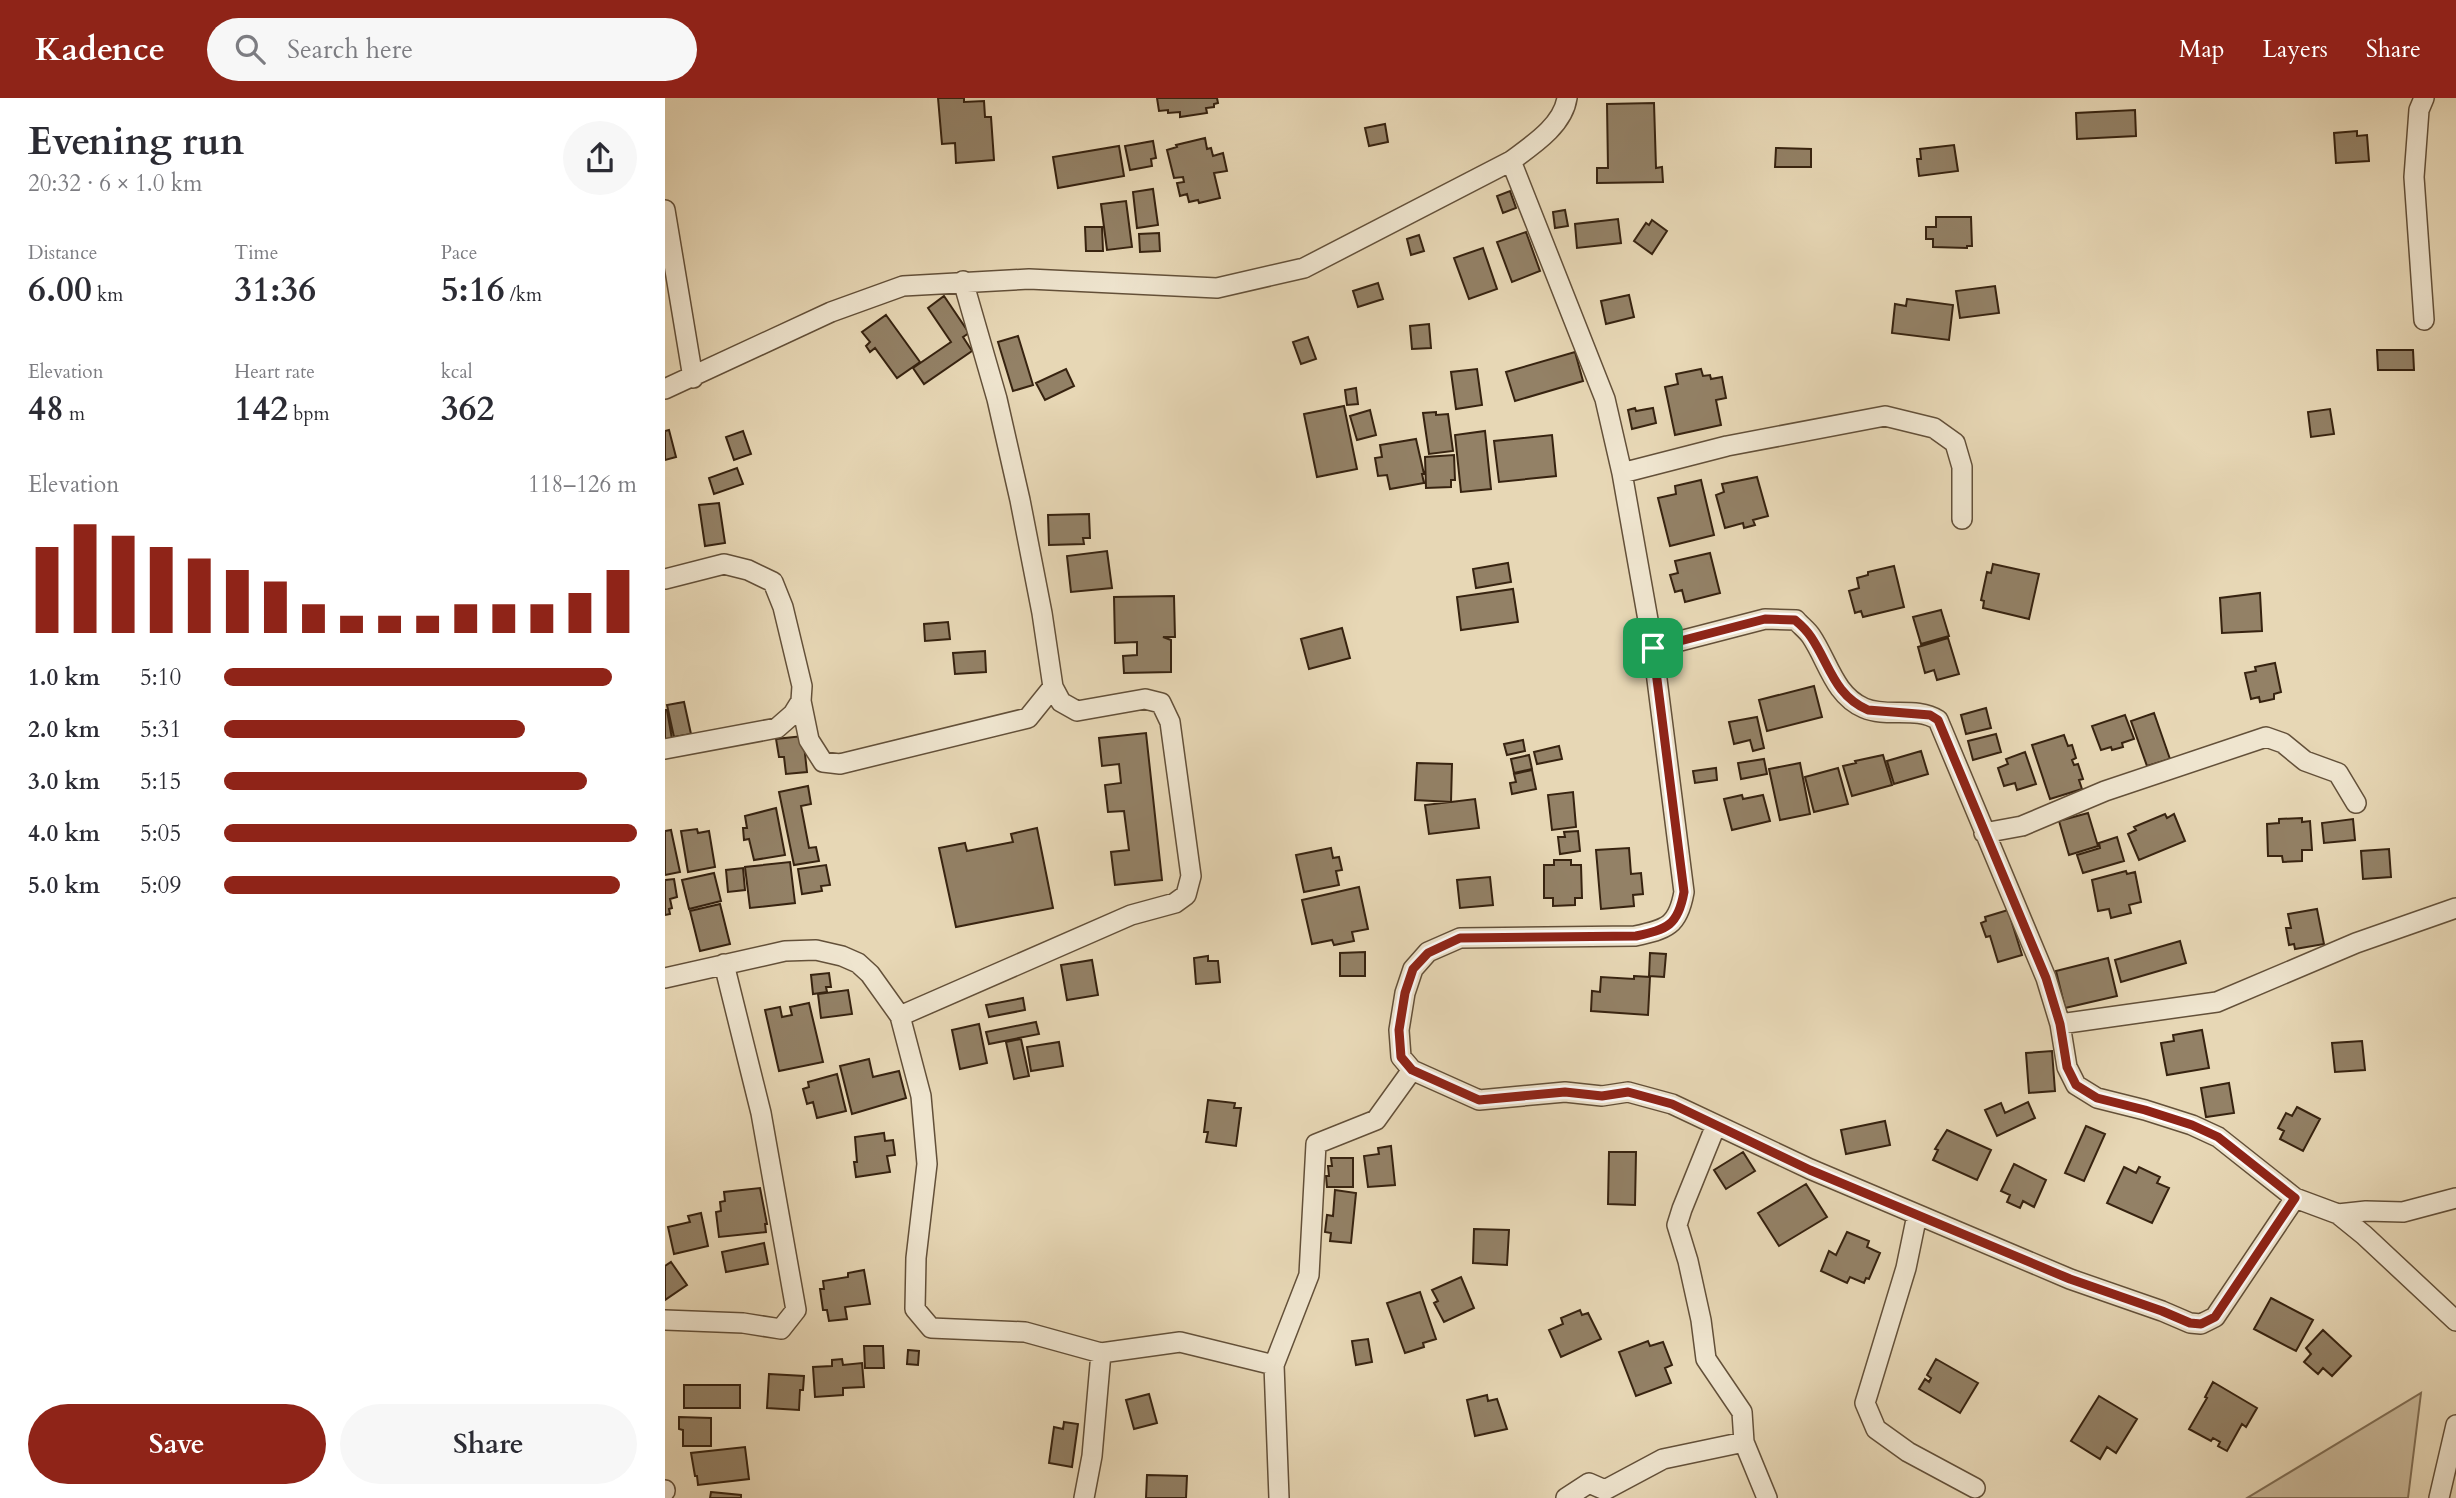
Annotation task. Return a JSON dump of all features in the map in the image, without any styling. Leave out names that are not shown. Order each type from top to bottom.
[{"type":"street","points":[[665,389],[831,312],[903,286],[1029,279],[1217,288],[1304,268],[1511,161],[1535,143],[1557,121],[1567,98]]},
{"type":"street","points":[[2424,98],[2419,110],[2414,177],[2424,320]]},
{"type":"street","points":[[1511,161],[1605,399],[1622,473],[1653,648],[1684,892],[1680,911],[1664,929],[1636,936],[1460,938],[1428,953],[1413,969],[1405,993],[1399,1030],[1401,1057],[1412,1070],[1479,1100],[1565,1092],[1602,1096],[1628,1092],[1672,1104],[1810,1170],[2070,1279],[2190,1323],[2201,1324],[2215,1317],[2295,1198]]},
{"type":"street","points":[[665,210],[693,378]]},
{"type":"street","points":[[900,1016],[1131,915],[1175,903],[1186,895],[1192,876],[1170,722],[1161,703],[1145,699],[1077,711],[1061,702],[1053,687],[1020,500],[997,399],[963,281]]},
{"type":"street","points":[[1622,473],[1727,446],[1885,416],[1934,428],[1955,443],[1962,467],[1962,519]]},
{"type":"street","points":[[665,579],[724,564],[748,570],[773,582],[783,607],[802,686],[801,701],[809,740],[823,762],[840,764],[1028,719],[1053,687]]},
{"type":"street","points":[[1653,648],[1765,619],[1795,620],[1810,635],[1846,697],[1868,710],[1930,715],[1938,720],[2046,978],[2060,1024],[2067,1067],[2076,1085],[2097,1098],[2192,1125],[2218,1137],[2295,1198],[2338,1213],[2456,1321]]},
{"type":"street","points":[[665,749],[777,728],[793,714],[801,701]]},
{"type":"street","points":[[1984,833],[2022,826],[2105,791],[2266,737],[2283,743],[2305,761],[2338,773],[2356,803]]},
{"type":"street","points":[[2060,1024],[2217,1002],[2356,943],[2456,908]]},
{"type":"street","points":[[665,978],[785,951],[816,950],[858,963],[870,974],[900,1016],[921,1096],[927,1164],[916,1258],[915,1310],[931,1328],[1025,1332],[1101,1353],[1180,1342],[1273,1365]]},
{"type":"street","points":[[665,1320],[743,1323],[781,1329],[796,1310],[761,1114],[724,964]]},
{"type":"street","points":[[1279,1498],[1273,1365],[1308,1275],[1316,1144],[1376,1120],[1412,1070]]},
{"type":"street","points":[[1716,1125],[1678,1225],[1691,1272],[1706,1359],[1742,1412],[1744,1442],[1767,1498]]},
{"type":"street","points":[[2338,1213],[2403,1212],[2456,1198]]},
{"type":"street","points":[[1917,1215],[1906,1268],[1865,1403],[1876,1429],[1909,1452],[1975,1488]]},
{"type":"street","points":[[1084,1498],[1092,1456],[1101,1353]]},
{"type":"street","points":[[2439,1498],[2456,1425]]},
{"type":"street","points":[[1566,1498],[1589,1483],[1605,1490],[1663,1459],[1744,1442]]},
{"type":"shaded area","points":[[2421,1393],[2408,1498],[2247,1498]]},
{"type":"building","points":[[938,98],[964,98],[964,102],[984,101],[985,117],[991,117],[994,160],[956,163],[955,143],[942,144]]},
{"type":"building","points":[[1157,98],[1217,98],[1218,103],[1214,104],[1214,107],[1206,108],[1207,113],[1180,117],[1180,112],[1159,111]]},
{"type":"building","points":[[1654,103],[1656,168],[1662,167],[1663,182],[1597,183],[1597,168],[1608,168],[1607,104]]},
{"type":"building","points":[[2135,110],[2136,136],[2077,139],[2076,113]]},
{"type":"building","points":[[1385,124],[1388,142],[1369,146],[1365,128]]},
{"type":"building","points":[[2357,131],[2357,136],[2367,135],[2369,161],[2336,163],[2334,133]]},
{"type":"building","points":[[1205,138],[1207,149],[1211,148],[1213,156],[1223,153],[1227,171],[1214,173],[1220,198],[1199,203],[1198,200],[1189,202],[1187,194],[1180,196],[1177,183],[1184,182],[1183,177],[1174,178],[1167,150]]},
{"type":"building","points":[[1153,141],[1156,158],[1151,159],[1152,166],[1130,170],[1125,146]]},
{"type":"building","points":[[1954,145],[1958,171],[1919,176],[1917,159],[1921,159],[1920,149]]},
{"type":"building","points":[[1119,146],[1124,176],[1058,188],[1053,157]]},
{"type":"building","points":[[1776,148],[1811,149],[1811,167],[1775,167]]},
{"type":"building","points":[[1153,189],[1158,225],[1137,228],[1133,192]]},
{"type":"building","points":[[1510,191],[1516,208],[1503,213],[1497,196]]},
{"type":"building","points":[[1126,201],[1132,247],[1107,250],[1101,204]]},
{"type":"building","points":[[1565,210],[1568,226],[1555,228],[1553,212]]},
{"type":"building","points":[[1936,217],[1971,217],[1972,246],[1933,247],[1933,239],[1926,239],[1926,227],[1936,227]]},
{"type":"building","points":[[1618,219],[1621,243],[1577,248],[1575,224]]},
{"type":"building","points":[[1652,220],[1667,231],[1652,254],[1634,241],[1646,223],[1649,225]]},
{"type":"building","points":[[1085,227],[1102,227],[1103,251],[1086,251]]},
{"type":"building","points":[[1526,232],[1540,271],[1512,282],[1497,242]]},
{"type":"building","points":[[1159,233],[1160,251],[1140,252],[1139,234]]},
{"type":"building","points":[[1419,235],[1424,251],[1411,255],[1407,239]]},
{"type":"building","points":[[1483,248],[1497,289],[1469,299],[1454,258]]},
{"type":"building","points":[[1378,283],[1383,299],[1358,307],[1353,291]]},
{"type":"building","points":[[1995,286],[1999,313],[1960,318],[1956,291]]},
{"type":"building","points":[[1629,295],[1634,317],[1606,324],[1601,301]]},
{"type":"building","points":[[944,296],[969,333],[963,337],[972,351],[924,384],[913,368],[951,342],[928,308]]},
{"type":"building","points":[[1907,299],[1953,305],[1949,340],[1892,333],[1895,304],[1906,306]]},
{"type":"building","points":[[886,315],[920,362],[897,378],[875,348],[870,352],[866,346],[870,342],[862,332]]},
{"type":"building","points":[[1429,324],[1431,348],[1412,349],[1410,326]]},
{"type":"building","points":[[1018,336],[1033,385],[1013,391],[998,342]]},
{"type":"building","points":[[1308,337],[1316,359],[1301,364],[1293,342]]},
{"type":"building","points":[[2377,350],[2413,350],[2414,370],[2378,370]]},
{"type":"building","points":[[1575,352],[1583,381],[1515,401],[1506,372]]},
{"type":"building","points":[[1066,369],[1074,386],[1045,400],[1036,383]]},
{"type":"building","points":[[1477,369],[1482,405],[1456,409],[1451,372]]},
{"type":"building","points":[[1701,369],[1703,376],[1710,375],[1711,379],[1722,377],[1726,398],[1716,400],[1721,425],[1675,435],[1665,387],[1678,384],[1676,374]]},
{"type":"building","points":[[1356,388],[1358,404],[1347,405],[1345,390]]},
{"type":"building","points":[[1344,406],[1357,469],[1317,477],[1304,414]]},
{"type":"building","points":[[1635,408],[1636,411],[1653,408],[1656,423],[1632,429],[1628,410]]},
{"type":"building","points":[[2330,409],[2334,434],[2311,437],[2308,412]]},
{"type":"building","points":[[1370,410],[1376,435],[1357,440],[1350,416]]},
{"type":"building","points":[[1436,412],[1436,415],[1448,414],[1453,451],[1429,454],[1423,413]]},
{"type":"building","points":[[669,430],[676,457],[665,460],[665,431]]},
{"type":"building","points":[[743,431],[751,454],[734,460],[726,437]]},
{"type":"building","points":[[1485,431],[1491,489],[1461,492],[1455,435]]},
{"type":"building","points":[[1552,435],[1556,476],[1499,482],[1494,441]]},
{"type":"building","points":[[1416,439],[1424,483],[1390,489],[1387,475],[1378,476],[1375,458],[1382,457],[1380,445]]},
{"type":"building","points":[[1454,455],[1455,480],[1451,480],[1451,487],[1426,488],[1425,457]]},
{"type":"building","points":[[737,468],[743,484],[714,494],[709,478]]},
{"type":"building","points":[[1757,477],[1768,516],[1753,520],[1755,525],[1744,528],[1743,523],[1725,528],[1716,495],[1724,492],[1722,484]]},
{"type":"building","points":[[1701,480],[1714,535],[1670,546],[1658,498],[1676,494],[1675,486]]},
{"type":"building","points":[[719,503],[725,543],[705,546],[699,505]]},
{"type":"building","points":[[1089,514],[1090,538],[1083,538],[1084,544],[1049,545],[1048,515]]},
{"type":"building","points":[[1107,551],[1112,588],[1071,592],[1067,556]]},
{"type":"building","points":[[1710,553],[1720,593],[1685,602],[1682,590],[1675,592],[1670,575],[1678,573],[1675,561]]},
{"type":"building","points":[[1508,563],[1511,582],[1476,588],[1473,569]]},
{"type":"building","points":[[1993,564],[2039,574],[2029,619],[1983,608],[1984,601],[1981,600],[1987,572],[1991,573]]},
{"type":"building","points":[[1894,566],[1904,607],[1863,617],[1861,611],[1855,613],[1849,591],[1859,588],[1857,578],[1868,575],[1868,572]]},
{"type":"building","points":[[1513,589],[1518,622],[1461,630],[1457,597]]},
{"type":"building","points":[[2260,593],[2262,631],[2222,633],[2220,598]]},
{"type":"building","points":[[1174,596],[1175,637],[1163,637],[1171,640],[1171,672],[1124,673],[1123,656],[1137,655],[1137,642],[1115,643],[1114,597]]},
{"type":"building","points":[[1941,610],[1949,636],[1921,644],[1913,617]]},
{"type":"building","points":[[948,622],[950,639],[925,641],[924,624]]},
{"type":"building","points":[[1342,628],[1350,658],[1309,669],[1301,639]]},
{"type":"building","points":[[1948,638],[1959,674],[1937,680],[1934,670],[1925,673],[1918,647]]},
{"type":"building","points":[[985,651],[986,672],[955,674],[953,653]]},
{"type":"building","points":[[2275,663],[2281,692],[2274,694],[2274,699],[2260,702],[2259,697],[2251,699],[2245,673],[2256,671],[2255,667]]},
{"type":"building","points":[[1814,686],[1822,717],[1767,731],[1759,700]]},
{"type":"building","points":[[684,702],[691,734],[674,737],[667,705]]},
{"type":"building","points":[[1986,708],[1991,728],[1966,734],[1961,715]]},
{"type":"building","points":[[665,710],[672,739],[665,740]]},
{"type":"building","points":[[2154,713],[2170,759],[2147,766],[2131,721]]},
{"type":"building","points":[[2125,715],[2134,739],[2122,743],[2123,747],[2101,750],[2092,726]]},
{"type":"building","points":[[1757,717],[1764,748],[1753,751],[1750,740],[1734,744],[1729,722]]},
{"type":"building","points":[[1146,733],[1162,880],[1115,885],[1111,852],[1129,850],[1124,811],[1108,812],[1105,785],[1121,783],[1119,764],[1102,766],[1099,738]]},
{"type":"building","points":[[1996,734],[2001,752],[1973,760],[1968,741]]},
{"type":"building","points":[[2064,735],[2068,746],[2072,745],[2076,758],[2072,760],[2074,765],[2078,764],[2083,779],[2079,780],[2082,789],[2050,799],[2032,745]]},
{"type":"building","points":[[803,736],[807,772],[786,774],[784,757],[779,757],[776,739]]},
{"type":"building","points":[[1523,740],[1525,751],[1507,755],[1504,744]]},
{"type":"building","points":[[1559,746],[1562,759],[1537,764],[1534,752]]},
{"type":"building","points":[[1921,751],[1928,774],[1894,784],[1887,761]]},
{"type":"building","points":[[2025,752],[2036,784],[2017,790],[2015,783],[2004,786],[1998,768],[2008,764],[2006,759]]},
{"type":"building","points":[[1529,755],[1532,769],[1514,773],[1511,759]]},
{"type":"building","points":[[1883,755],[1892,785],[1852,796],[1843,766]]},
{"type":"building","points":[[1764,759],[1767,774],[1741,779],[1738,763]]},
{"type":"building","points":[[1417,763],[1452,764],[1451,802],[1415,800]]},
{"type":"building","points":[[1800,763],[1810,814],[1780,820],[1769,769]]},
{"type":"building","points":[[1716,768],[1717,780],[1695,783],[1693,771]]},
{"type":"building","points":[[1838,768],[1848,804],[1814,812],[1805,777]]},
{"type":"building","points":[[1532,770],[1536,789],[1512,794],[1510,783],[1516,782],[1514,774]]},
{"type":"building","points":[[808,786],[811,804],[801,806],[809,848],[816,847],[819,861],[794,865],[779,792]]},
{"type":"building","points":[[1573,792],[1576,827],[1552,830],[1548,795]]},
{"type":"building","points":[[1742,795],[1743,799],[1763,795],[1770,821],[1732,830],[1724,799]]},
{"type":"building","points":[[1475,799],[1479,828],[1429,834],[1425,805]]},
{"type":"building","points":[[776,808],[785,855],[754,860],[749,839],[744,840],[743,828],[747,828],[745,816]]},
{"type":"building","points":[[2088,813],[2098,846],[2069,855],[2059,821]]},
{"type":"building","points":[[2165,814],[2167,818],[2174,814],[2185,841],[2139,860],[2128,834],[2136,830],[2134,827]]},
{"type":"building","points":[[2302,818],[2302,822],[2310,821],[2312,850],[2302,850],[2302,861],[2283,862],[2282,856],[2268,856],[2267,824],[2279,823],[2279,819]]},
{"type":"building","points":[[2353,819],[2355,840],[2324,843],[2322,823]]},
{"type":"building","points":[[1037,828],[1053,908],[956,927],[939,848],[965,843],[967,851],[1013,842],[1011,834]]},
{"type":"building","points":[[697,829],[698,833],[709,831],[715,867],[688,872],[681,831]]},
{"type":"building","points":[[671,830],[680,872],[665,875],[665,831]]},
{"type":"building","points":[[1578,831],[1580,851],[1560,854],[1558,837],[1565,837],[1564,832]]},
{"type":"building","points":[[2117,837],[2124,861],[2083,873],[2077,855],[2100,848],[2099,843]]},
{"type":"building","points":[[1331,848],[1333,858],[1339,857],[1342,870],[1336,871],[1339,885],[1304,892],[1296,855]]},
{"type":"building","points":[[1629,848],[1631,874],[1641,873],[1643,894],[1633,895],[1634,906],[1601,909],[1596,850]]},
{"type":"building","points":[[2389,849],[2391,877],[2363,879],[2361,851]]},
{"type":"building","points":[[1554,860],[1571,860],[1571,865],[1581,865],[1582,898],[1575,898],[1575,905],[1553,906],[1553,898],[1544,898],[1544,865],[1554,865]]},
{"type":"building","points":[[790,862],[795,903],[750,908],[745,867]]},
{"type":"building","points":[[826,865],[830,885],[821,886],[822,891],[802,894],[798,869]]},
{"type":"building","points":[[743,868],[745,890],[728,892],[726,870]]},
{"type":"building","points":[[2126,871],[2127,874],[2135,872],[2141,902],[2129,905],[2131,913],[2111,918],[2109,909],[2098,911],[2092,880]]},
{"type":"building","points":[[714,873],[721,901],[689,909],[682,880]]},
{"type":"building","points":[[1490,877],[1493,905],[1460,908],[1457,880]]},
{"type":"building","points":[[674,879],[677,897],[670,899],[672,908],[669,909],[670,914],[665,915],[665,880]]},
{"type":"building","points":[[1359,887],[1368,929],[1352,932],[1354,941],[1334,945],[1332,940],[1312,944],[1302,900]]},
{"type":"building","points":[[720,904],[730,944],[700,951],[690,911]]},
{"type":"building","points":[[2317,909],[2324,944],[2295,949],[2294,944],[2289,945],[2286,928],[2291,928],[2288,914]]},
{"type":"building","points":[[2008,910],[2022,955],[1998,962],[1990,936],[1986,937],[1981,923],[1986,921],[1985,917]]},
{"type":"building","points":[[2180,941],[2186,963],[2121,982],[2115,960]]},
{"type":"building","points":[[1365,952],[1365,976],[1340,976],[1340,953]]},
{"type":"building","points":[[1650,953],[1666,954],[1664,977],[1649,976]]},
{"type":"building","points":[[1208,956],[1208,961],[1218,961],[1220,982],[1196,984],[1194,958]]},
{"type":"building","points":[[2108,958],[2117,996],[2065,1008],[2056,971]]},
{"type":"building","points":[[1092,960],[1098,995],[1067,1000],[1061,965]]},
{"type":"building","points":[[829,973],[831,987],[826,987],[827,992],[813,994],[811,975]]},
{"type":"building","points":[[1634,976],[1650,977],[1648,1015],[1591,1011],[1592,991],[1600,992],[1601,977],[1634,979]]},
{"type":"building","points":[[848,990],[852,1014],[821,1018],[818,994]]},
{"type":"building","points":[[1023,998],[1025,1010],[989,1017],[986,1005]]},
{"type":"building","points":[[809,1003],[823,1062],[779,1071],[765,1010],[780,1007],[782,1017],[792,1015],[790,1007]]},
{"type":"building","points":[[1036,1022],[1039,1034],[989,1044],[986,1032]]},
{"type":"building","points":[[979,1024],[987,1063],[960,1069],[952,1030]]},
{"type":"building","points":[[2202,1030],[2209,1068],[2167,1075],[2161,1043],[2174,1041],[2173,1035]]},
{"type":"building","points":[[1021,1039],[1029,1076],[1014,1079],[1006,1042]]},
{"type":"building","points":[[2362,1041],[2365,1070],[2335,1072],[2332,1043]]},
{"type":"building","points":[[1059,1042],[1063,1066],[1031,1071],[1027,1047]]},
{"type":"building","points":[[2052,1051],[2055,1091],[2029,1093],[2026,1053]]},
{"type":"building","points":[[869,1059],[873,1077],[899,1071],[906,1098],[852,1114],[840,1066]]},
{"type":"building","points":[[837,1074],[846,1111],[817,1118],[813,1102],[807,1104],[803,1089],[809,1087],[808,1082]]},
{"type":"building","points":[[2229,1083],[2234,1113],[2206,1117],[2201,1088]]},
{"type":"building","points":[[1208,1100],[1235,1103],[1234,1108],[1241,1108],[1236,1146],[1206,1142],[1208,1132],[1204,1132]]},
{"type":"building","points":[[2028,1102],[2035,1118],[1997,1136],[1985,1110],[2001,1103],[2005,1113]]},
{"type":"building","points":[[2297,1107],[2320,1119],[2303,1151],[2280,1139],[2284,1131],[2278,1128],[2286,1113],[2292,1116]]},
{"type":"building","points":[[1885,1121],[1890,1145],[1846,1154],[1841,1130]]},
{"type":"building","points":[[2086,1126],[2105,1134],[2084,1181],[2065,1173]]},
{"type":"building","points":[[1947,1130],[1991,1150],[1977,1180],[1933,1160],[1938,1150],[1935,1149]]},
{"type":"building","points":[[884,1133],[885,1141],[893,1140],[895,1155],[887,1156],[890,1172],[856,1177],[855,1137]]},
{"type":"building","points":[[1391,1146],[1395,1185],[1368,1187],[1364,1156],[1379,1154],[1378,1148]]},
{"type":"building","points":[[1609,1152],[1636,1152],[1635,1205],[1608,1204]]},
{"type":"building","points":[[1743,1152],[1755,1171],[1726,1189],[1714,1170]]},
{"type":"building","points":[[1331,1158],[1353,1158],[1353,1187],[1327,1187],[1326,1176],[1329,1176],[1328,1166],[1332,1166]]},
{"type":"building","points":[[2014,1164],[2046,1180],[2034,1207],[2023,1201],[2020,1208],[2007,1202],[2010,1195],[2001,1191]]},
{"type":"building","points":[[2124,1167],[2136,1173],[2139,1167],[2160,1177],[2157,1183],[2169,1188],[2152,1223],[2107,1203]]},
{"type":"building","points":[[1806,1184],[1827,1217],[1779,1246],[1758,1213]]},
{"type":"building","points":[[760,1188],[766,1232],[719,1237],[716,1212],[721,1211],[720,1202],[725,1201],[724,1192]]},
{"type":"building","points":[[1335,1190],[1356,1193],[1351,1243],[1330,1241],[1331,1233],[1325,1232],[1327,1215],[1333,1216]]},
{"type":"building","points":[[701,1213],[708,1246],[674,1254],[668,1227],[690,1222],[688,1216]]},
{"type":"building","points":[[1474,1229],[1509,1230],[1507,1265],[1473,1263]]},
{"type":"building","points":[[1847,1232],[1869,1241],[1867,1247],[1880,1253],[1869,1279],[1866,1278],[1864,1283],[1850,1277],[1847,1283],[1821,1271],[1829,1251],[1836,1255]]},
{"type":"building","points":[[764,1243],[768,1264],[726,1272],[722,1252]]},
{"type":"building","points":[[671,1262],[687,1285],[665,1300],[665,1266]]},
{"type":"building","points":[[864,1270],[870,1304],[845,1307],[847,1319],[829,1321],[827,1310],[823,1310],[820,1289],[824,1289],[823,1281],[848,1277],[848,1273]]},
{"type":"building","points":[[1461,1277],[1474,1308],[1444,1322],[1434,1303],[1438,1301],[1432,1290]]},
{"type":"building","points":[[1420,1292],[1436,1339],[1423,1343],[1424,1347],[1405,1353],[1387,1303]]},
{"type":"building","points":[[2271,1298],[2313,1320],[2296,1351],[2254,1329]]},
{"type":"building","points":[[1580,1310],[1582,1315],[1588,1313],[1601,1339],[1561,1357],[1549,1330],[1563,1324],[1561,1318]]},
{"type":"building","points":[[2323,1330],[2351,1356],[2332,1376],[2323,1368],[2318,1374],[2304,1362],[2311,1354],[2306,1348]]},
{"type":"building","points":[[1368,1339],[1372,1362],[1356,1365],[1352,1341]]},
{"type":"building","points":[[1648,1341],[1650,1346],[1663,1342],[1672,1365],[1665,1368],[1671,1383],[1636,1396],[1619,1352]]},
{"type":"building","points":[[864,1346],[883,1346],[884,1368],[865,1368]]},
{"type":"building","points":[[908,1350],[919,1351],[918,1365],[907,1364]]},
{"type":"building","points":[[842,1359],[843,1365],[862,1363],[864,1387],[843,1388],[843,1395],[815,1397],[813,1367],[832,1366],[832,1360]]},
{"type":"building","points":[[1936,1359],[1978,1383],[1960,1413],[1919,1389],[1925,1379],[1929,1382],[1931,1378],[1927,1375]]},
{"type":"building","points":[[769,1374],[804,1376],[799,1410],[767,1408]]},
{"type":"building","points":[[2213,1382],[2257,1408],[2246,1427],[2242,1424],[2227,1451],[2218,1446],[2220,1442],[2213,1438],[2211,1441],[2189,1429]]},
{"type":"building","points":[[684,1385],[740,1385],[740,1408],[684,1408]]},
{"type":"building","points":[[1149,1394],[1157,1423],[1134,1429],[1126,1400]]},
{"type":"building","points":[[1487,1395],[1488,1401],[1497,1399],[1507,1429],[1475,1436],[1467,1400]]},
{"type":"building","points":[[2099,1396],[2137,1419],[2116,1453],[2107,1447],[2100,1459],[2071,1441]]},
{"type":"building","points":[[679,1417],[711,1418],[711,1446],[683,1446],[683,1430],[679,1429]]},
{"type":"building","points":[[1064,1422],[1078,1424],[1072,1467],[1049,1463],[1054,1427],[1063,1429]]},
{"type":"building","points":[[745,1447],[749,1479],[698,1485],[691,1453]]},
{"type":"building","points":[[1147,1475],[1187,1476],[1186,1498],[1146,1498]]},
{"type":"building","points":[[711,1492],[741,1495],[741,1498],[710,1498]]},
{"type":"route","points":[[1765,619],[1795,620],[1810,635],[1846,697],[1860,707],[1930,715],[1938,720],[2046,978],[2060,1024],[2067,1067],[2076,1085],[2097,1098],[2192,1125],[2218,1137],[2295,1198],[2209,1322],[2190,1323],[2070,1279],[1810,1170],[1672,1104],[1628,1092],[1602,1096],[1565,1092],[1479,1100],[1412,1070],[1401,1057],[1399,1030],[1405,993],[1413,969],[1428,953],[1460,938],[1636,936],[1664,929],[1680,911],[1684,892],[1653,648],[1765,619]]}]
